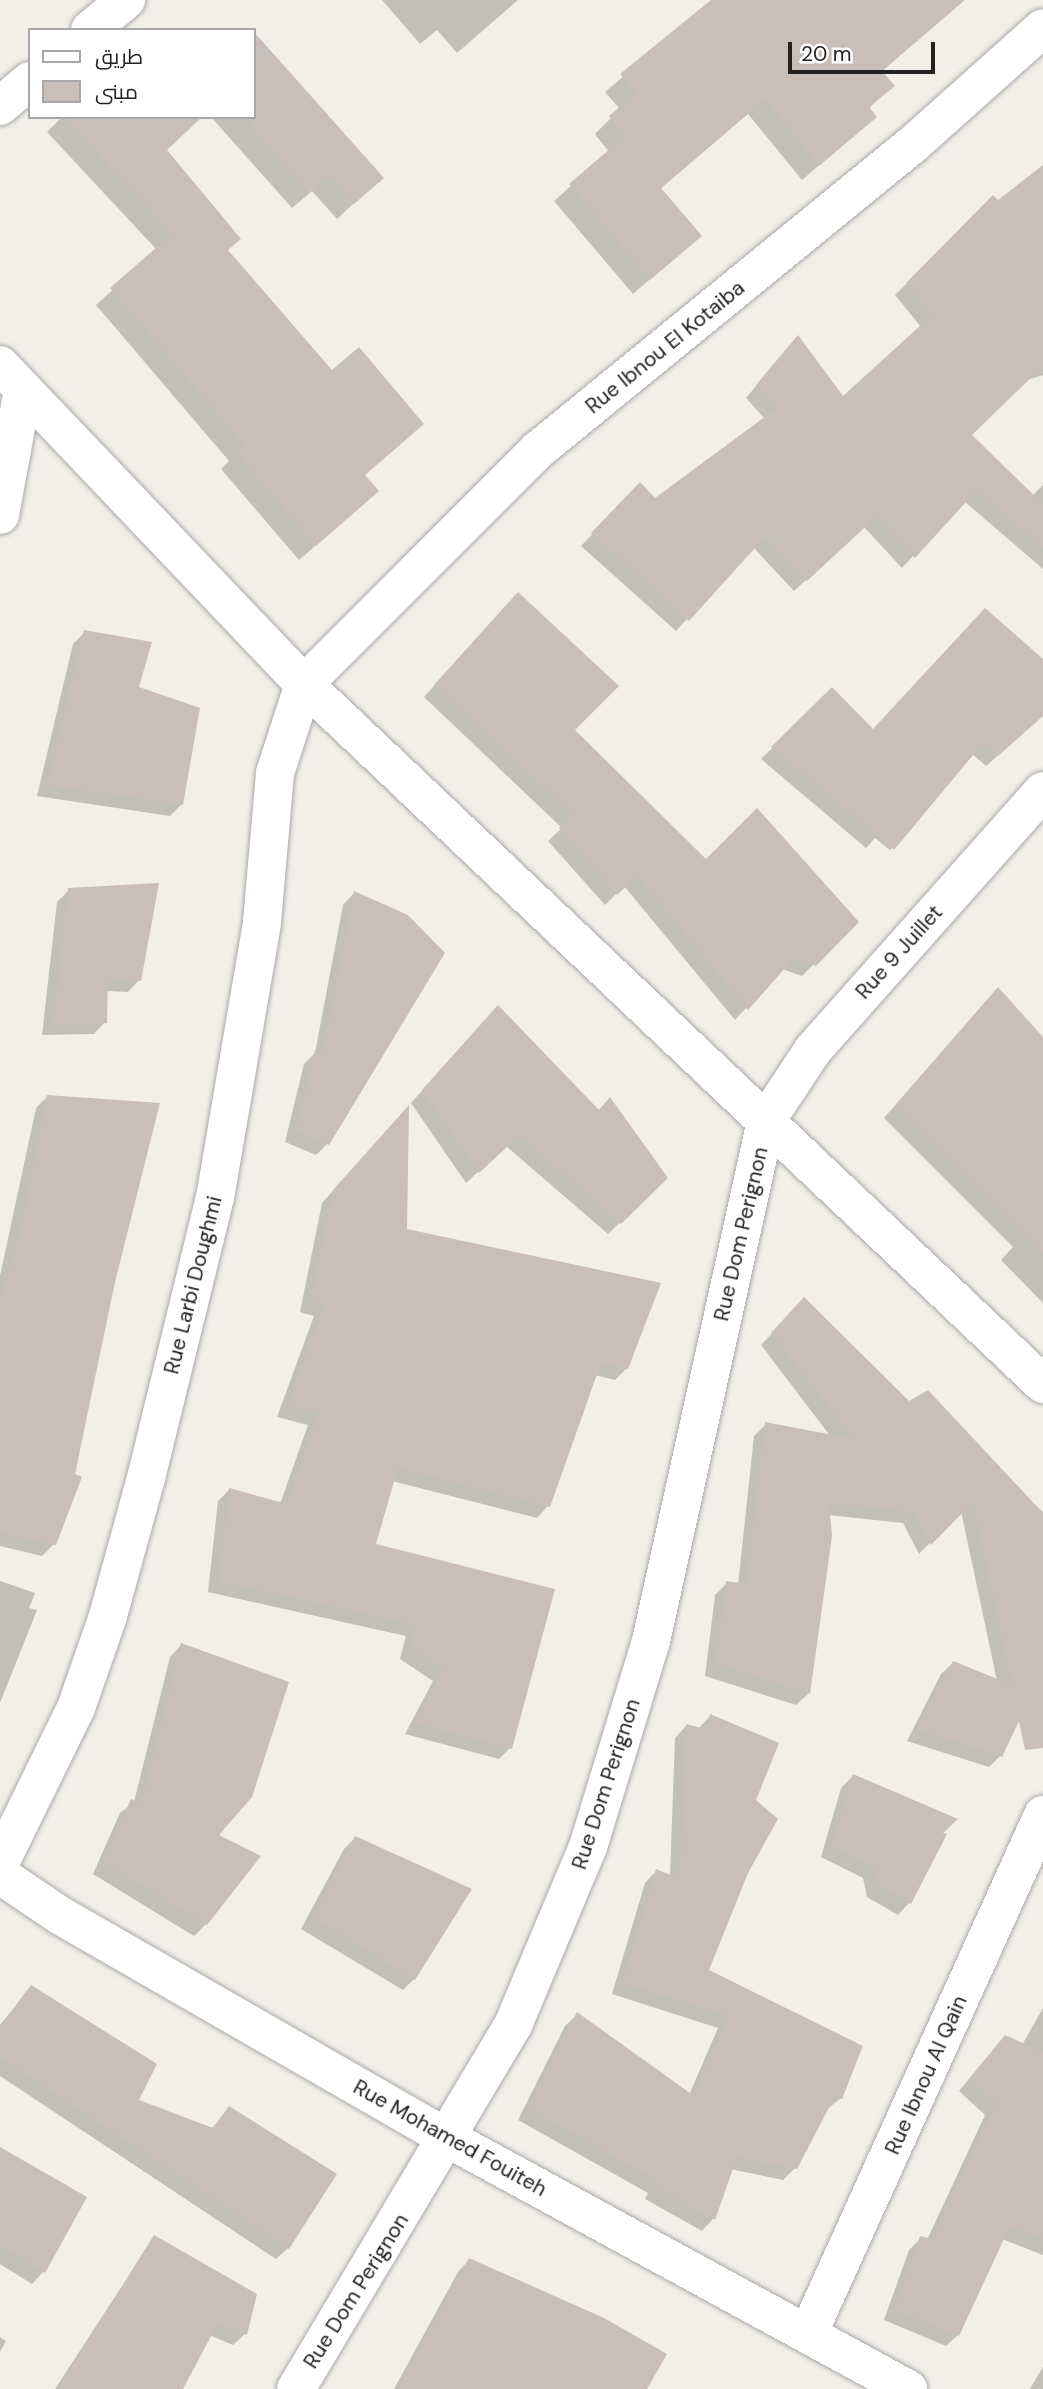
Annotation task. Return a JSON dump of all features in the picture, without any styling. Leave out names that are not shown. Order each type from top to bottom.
[{"type":"street","points":[[92,28],[126,0]]},
{"type":"street","name":"Rue Ibnou El Kotaiba","points":[[304,684],[538,450],[909,147],[1043,28]]},
{"type":"street","points":[[0,106],[28,83]]},
{"type":"street","points":[[12,378],[304,684],[1043,1384]]},
{"type":"street","points":[[0,515],[12,378]]},
{"type":"street","name":"Rue Larbi Doughmi","points":[[0,1863],[76,1708],[108,1616],[146,1478],[215,1198],[262,922],[275,773],[304,684]]},
{"type":"street","name":"Rue 9 Juillet","points":[[766,1121],[813,1050],[1043,791]]},
{"type":"street","name":"Rue Dom Perignon","points":[[296,2389],[449,2139],[513,2025],[556,1931],[618,1750],[650,1641],[766,1121]]},
{"type":"street","name":"Rue Ibnou Al Qain","points":[[808,2334],[1043,1815]]},
{"type":"street","name":"Rue Mohamed Fouiteh","points":[[0,1875],[61,1916],[449,2139],[908,2389]]},
{"type":"building","points":[[711,0],[964,0],[882,71],[895,86],[869,107],[877,117],[819,166],[765,99],[661,188],[702,236],[650,280],[569,184],[625,136],[609,116],[636,93],[620,74]]},
{"type":"building","points":[[256,34],[384,178],[354,204],[329,176],[309,193],[254,130]]},
{"type":"building","points":[[66,119],[200,119],[167,150],[241,239],[228,250],[332,370],[359,347],[424,424],[365,475],[379,491],[316,546],[236,452],[244,445],[110,288],[172,234]]},
{"type":"building","points":[[1043,165],[1043,366],[972,435],[1043,504],[1043,548],[976,491],[915,558],[876,517],[807,581],[765,537],[689,621],[591,533],[640,482],[655,498],[777,408],[756,385],[798,335],[843,396],[932,315],[906,283],[993,195],[998,200]]},
{"type":"building","points":[[518,592],[619,686],[575,730],[706,859],[757,808],[859,922],[816,966],[794,958],[748,1010],[637,876],[617,895],[559,828],[573,815],[434,685]]},
{"type":"building","points":[[985,608],[1043,659],[1043,716],[998,756],[983,743],[894,850],[771,747],[832,687],[873,729]]},
{"type":"building","points":[[84,630],[152,642],[139,687],[200,708],[183,805],[47,785]]},
{"type":"building","points":[[159,883],[141,981],[108,979],[107,1023],[53,1025],[68,888]]},
{"type":"building","points":[[354,891],[408,915],[445,953],[329,1145],[296,1130],[315,1050],[323,1052]]},
{"type":"building","points":[[998,987],[1043,1037],[1043,1254],[895,1106]]},
{"type":"building","points":[[498,1005],[599,1110],[610,1097],[668,1178],[621,1224],[519,1136],[479,1173],[422,1090]]},
{"type":"building","points":[[47,1095],[160,1103],[115,1282],[75,1474],[82,1477],[56,1545],[0,1533],[0,1300],[21,1230]]},
{"type":"building","points":[[409,1105],[407,1229],[661,1283],[628,1369],[601,1363],[550,1507],[398,1468],[376,1544],[555,1589],[512,1749],[415,1723],[443,1669],[411,1647],[416,1625],[219,1581],[229,1488],[287,1504],[318,1413],[288,1405],[324,1305],[311,1301],[333,1190]]},
{"type":"building","points":[[804,1297],[909,1401],[928,1390],[1043,1513],[1043,1748],[1025,1750],[1019,1721],[1002,1757],[917,1729],[953,1661],[1012,1685],[973,1502],[931,1545],[915,1512],[829,1503],[832,1536],[810,1694],[716,1664],[726,1581],[747,1584],[765,1422],[854,1439],[771,1333]]},
{"type":"building","points":[[181,1643],[289,1682],[252,1797],[219,1835],[261,1856],[207,1925],[103,1862],[131,1799],[142,1803]]},
{"type":"building","points":[[710,1714],[779,1743],[756,1800],[778,1819],[748,1873],[709,1970],[863,2046],[842,2099],[834,2098],[797,2169],[737,2157],[715,2220],[655,2187],[658,2181],[528,2108],[577,2012],[694,2096],[728,2016],[622,1983],[656,1869],[680,1879],[686,1724],[708,1730]]},
{"type":"building","points":[[853,1774],[958,1819],[943,1833],[947,1834],[911,1904],[878,1885],[874,1867],[831,1846]]},
{"type":"building","points":[[355,1836],[472,1889],[415,1980],[312,1917]]},
{"type":"building","points":[[31,1985],[157,2064],[139,2100],[213,2128],[229,2106],[337,2174],[289,2249],[0,2057],[0,2026]]},
{"type":"building","points":[[1005,2035],[1043,2052],[1043,2239],[1010,2226],[959,2336],[894,2309],[920,2236],[932,2239],[996,2103],[969,2079]]},
{"type":"building","points":[[0,2147],[87,2197],[45,2273],[0,2245]]},
{"type":"building","points":[[154,2235],[257,2294],[247,2335],[218,2323],[183,2389],[58,2389]]},
{"type":"building","points":[[469,2258],[604,2318],[667,2354],[647,2389],[398,2389]]}]
